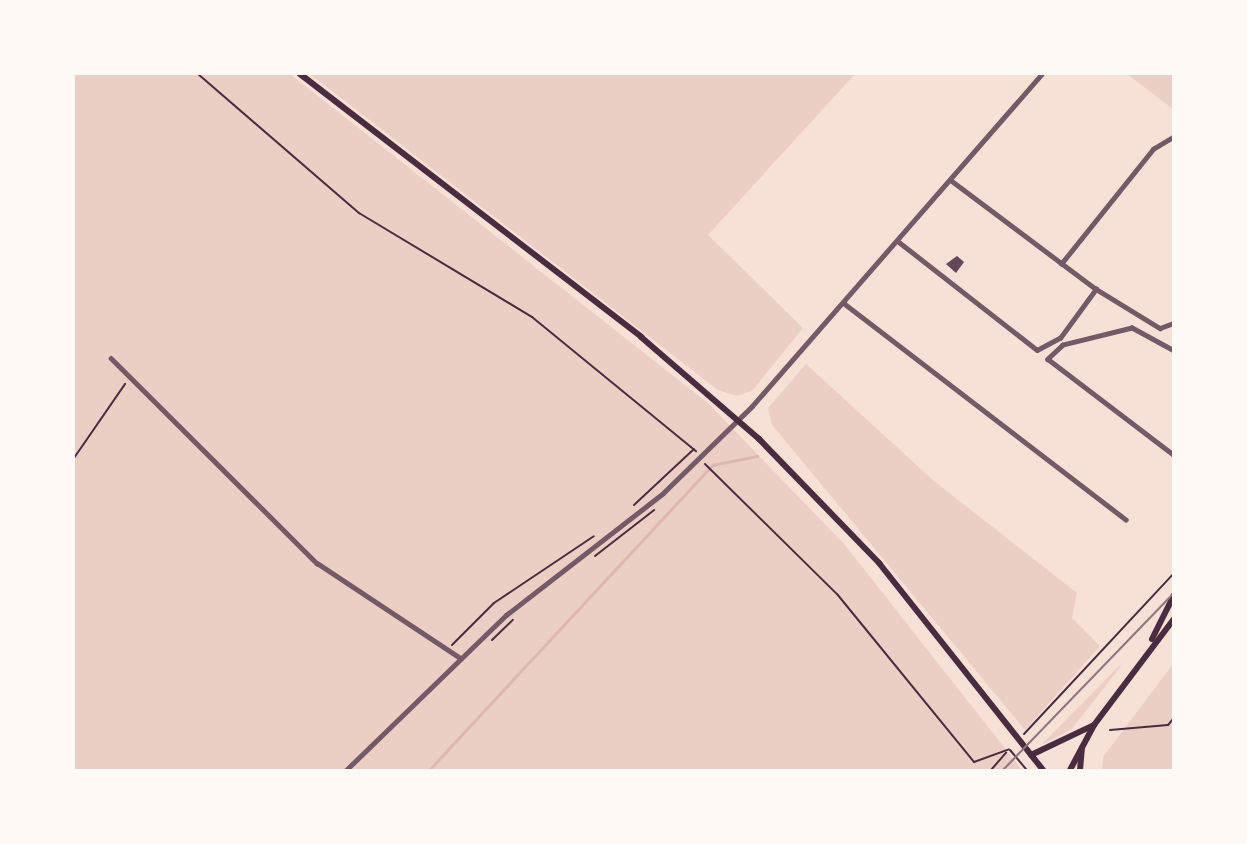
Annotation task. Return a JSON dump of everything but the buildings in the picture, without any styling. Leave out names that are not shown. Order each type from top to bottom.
[{"type":"main road","points":[[300,74],[738,420],[862,544],[1043,771]]},
{"type":"main road","points":[[1070,771],[1094,725],[1152,640],[1174,595]]},
{"type":"main road","points":[[1152,640],[1174,619]]},
{"type":"main road","points":[[1031,755],[1094,725]]},
{"type":"main road","points":[[1080,771],[1082,745]]},
{"type":"street","points":[[346,771],[459,657],[663,493],[738,420],[845,304],[1042,74]]},
{"type":"street","points":[[1061,264],[1153,149],[1173,137]]},
{"type":"street","points":[[952,181],[1096,289],[1165,329],[1174,323]]},
{"type":"street","points":[[899,242],[1037,350],[1060,338],[1096,289]]},
{"type":"street","points":[[845,304],[1126,520]]},
{"type":"street","points":[[1174,351],[1151,333],[1132,328],[1063,345],[1048,359],[1174,455]]},
{"type":"street","points":[[111,358],[317,563],[459,657]]},
{"type":"path","points":[[198,74],[359,213],[532,317],[695,448],[627,511]]},
{"type":"path","points":[[74,458],[131,376]]},
{"type":"path","points":[[706,464],[837,594],[974,762],[1009,749]]},
{"type":"path","points":[[449,648],[494,603],[598,533]]},
{"type":"path","points":[[1018,739],[1174,573]]},
{"type":"path","points":[[487,644],[506,628]]},
{"type":"path","points":[[1110,730],[1168,725],[1174,718]]},
{"type":"path","points":[[990,771],[1009,749]]},
{"type":"path","points":[[1009,749],[1027,771]]},
{"type":"shaded area","points":[[74,74],[290,74],[709,404],[845,545],[1022,770],[74,770]]},
{"type":"shaded area","points":[[310,74],[855,74],[708,235],[803,328],[752,391],[737,396],[718,390]]},
{"type":"shaded area","points":[[1127,74],[1173,74],[1173,109]]},
{"type":"shaded area","points":[[806,364],[934,481],[1077,593],[1072,618],[1100,646],[1025,730],[772,425],[768,408]]},
{"type":"shaded area","points":[[1173,664],[1173,770],[1102,770],[1103,757]]},
{"type":"shaded area","points":[[1120,665],[1071,730],[1041,745]]},
{"type":"waterway","points":[[429,770],[712,465],[757,456]]},
{"type":"tram line","points":[[1003,770],[1174,593]]}]
